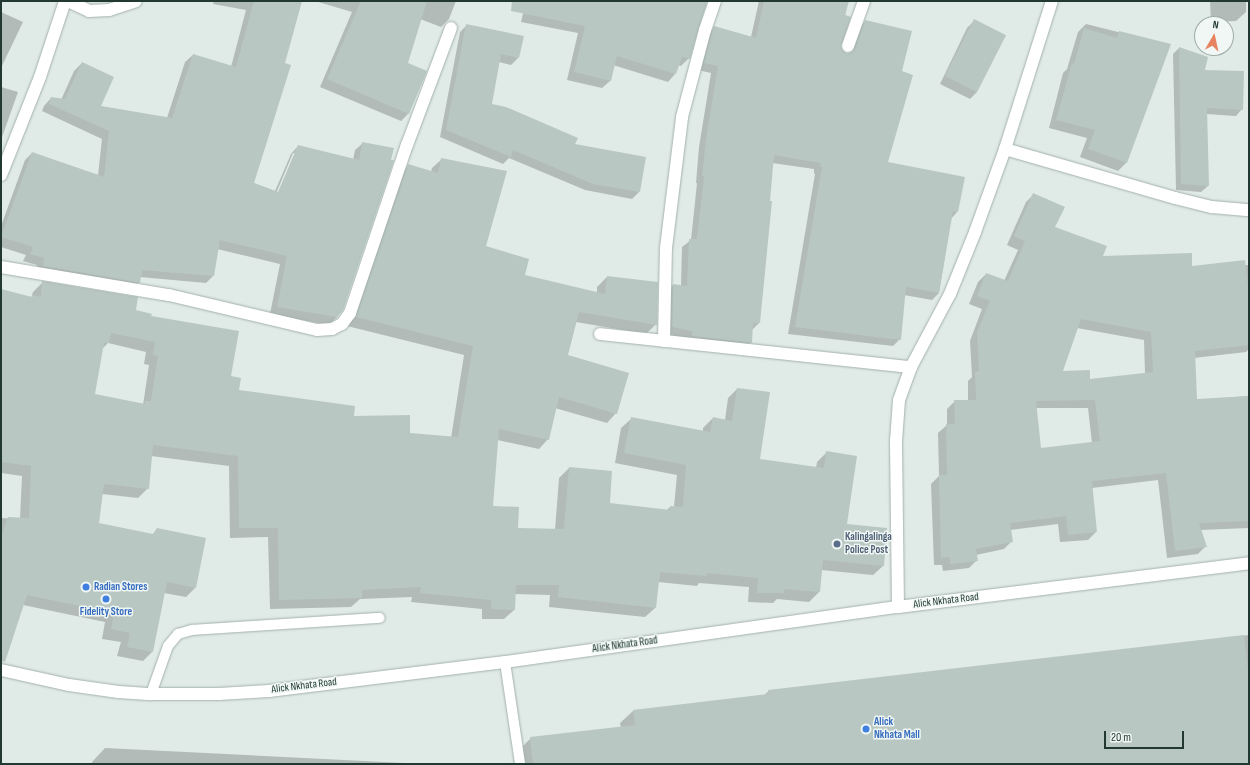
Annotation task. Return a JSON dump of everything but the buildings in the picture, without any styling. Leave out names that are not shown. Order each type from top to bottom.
[{"type":"street","points":[[1,175],[40,77],[65,1]]},
{"type":"street","points":[[68,1],[89,11],[109,10],[136,1]]},
{"type":"street","points":[[664,341],[666,248],[682,117],[705,30],[715,1]]},
{"type":"street","points":[[848,46],[864,1]]},
{"type":"street","points":[[898,607],[896,441],[899,400],[911,367],[950,294],[975,232],[1005,150],[1052,1]]},
{"type":"street","points":[[1,268],[169,295],[317,330],[332,329],[342,324],[350,313],[407,145],[451,28]]},
{"type":"street","points":[[1005,150],[1175,198],[1212,207],[1249,210]]},
{"type":"street","points":[[600,334],[911,367]]},
{"type":"street","name":"Alick Nkhata Road","points":[[1,670],[70,685],[150,694],[219,694],[269,691],[505,662],[898,607],[1249,563]]},
{"type":"lane","points":[[150,694],[168,646],[178,634],[192,630],[380,618]]},
{"type":"lane","points":[[505,662],[520,764]]},
{"type":"place","name":"Kalingalinga Police Post","points":[[837,544]]},
{"type":"place","name":"Radian Stores","points":[[86,587]]},
{"type":"place","name":"Fidelity Store","points":[[106,599]]},
{"type":"place","name":"Alick Nkhata Mall","points":[[866,729]]}]
